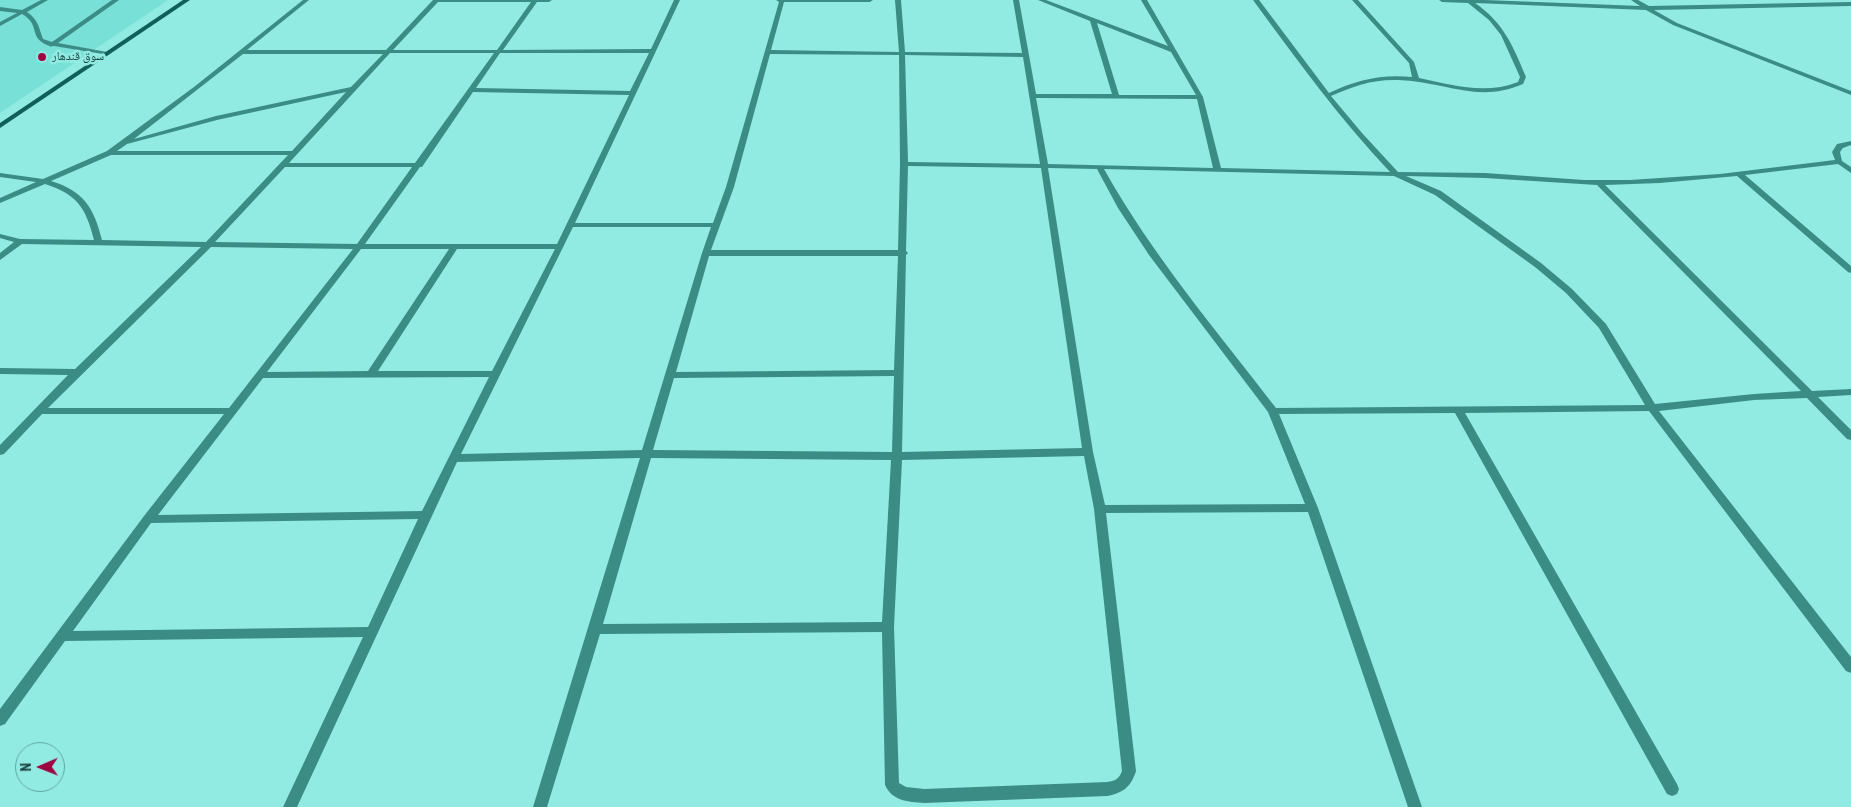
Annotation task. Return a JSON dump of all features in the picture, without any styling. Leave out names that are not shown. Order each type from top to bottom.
[{"type":"main road","points":[[0,126],[186,0]]},
{"type":"street","points":[[0,24],[45,0]]},
{"type":"street","points":[[51,45],[116,0]]},
{"type":"street","points":[[0,201],[110,153],[243,52],[306,0]]},
{"type":"street","points":[[0,451],[77,372],[209,244],[436,0],[549,0]]},
{"type":"street","points":[[0,720],[148,519],[359,247],[500,52],[535,0]]},
{"type":"street","points":[[290,807],[426,515],[560,246],[631,93],[677,0]]},
{"type":"street","points":[[540,807],[595,629],[706,254],[730,187],[781,0],[870,0]]},
{"type":"street","points":[[898,0],[902,54],[904,253],[898,373],[897,456],[888,627],[892,785],[895,790],[903,794],[924,796],[1107,790],[1119,787],[1126,782],[1129,770],[1100,509],[1088,452],[1044,165],[1016,0]]},
{"type":"street","points":[[1041,0],[1174,52]]},
{"type":"street","points":[[1144,0],[1200,97],[1218,171]]},
{"type":"street","points":[[1256,0],[1327,96],[1397,176],[1438,193],[1538,265],[1569,291],[1603,326],[1652,408],[1851,668]]},
{"type":"street","points":[[1355,0],[1412,63],[1416,80]]},
{"type":"street","points":[[1442,0],[1647,8],[1851,4]]},
{"type":"street","points":[[1518,0],[1524,4]]},
{"type":"street","points":[[1634,0],[1693,32],[1851,93]]},
{"type":"street","points":[[1327,96],[1350,84],[1382,78],[1416,80],[1463,89],[1483,90],[1514,87],[1521,83],[1523,78],[1497,23],[1485,11],[1470,2]]},
{"type":"street","points":[[0,9],[23,12],[36,24],[40,39],[51,45],[106,54]]},
{"type":"street","points":[[1093,20],[1116,96]]},
{"type":"street","points":[[243,52],[653,51]]},
{"type":"street","points":[[768,52],[1025,54]]},
{"type":"street","points":[[124,143],[216,118],[353,89]]},
{"type":"street","points":[[472,90],[631,93]]},
{"type":"street","points":[[1032,96],[1200,97]]},
{"type":"street","points":[[1851,143],[1840,146],[1836,152],[1839,162],[1851,171]]},
{"type":"street","points":[[110,153],[293,153]]},
{"type":"street","points":[[904,164],[1044,165],[1397,176],[1471,175],[1599,183],[1739,174],[1839,162]]},
{"type":"street","points":[[281,165],[419,165]]},
{"type":"street","points":[[1100,168],[1122,208],[1152,253],[1273,410],[1312,508],[1415,807]]},
{"type":"street","points":[[1739,174],[1851,270]]},
{"type":"street","points":[[0,175],[45,182],[71,193],[86,205],[93,220],[98,241]]},
{"type":"street","points":[[1599,183],[1851,436]]},
{"type":"street","points":[[569,225],[716,225]]},
{"type":"street","points":[[0,236],[20,241],[359,247],[560,246]]},
{"type":"street","points":[[0,257],[20,241]]},
{"type":"street","points":[[371,375],[455,246]]},
{"type":"street","points":[[706,254],[904,253]]},
{"type":"street","points":[[0,371],[77,372]]},
{"type":"street","points":[[670,374],[898,373]]},
{"type":"street","points":[[260,375],[495,374]]},
{"type":"street","points":[[1273,410],[1459,411],[1652,408],[1754,397],[1851,392]]},
{"type":"street","points":[[38,411],[233,411]]},
{"type":"street","points":[[1459,411],[1672,789]]},
{"type":"street","points":[[455,458],[647,454],[897,456],[1088,452]]},
{"type":"street","points":[[1100,509],[1312,508]]},
{"type":"street","points":[[148,519],[426,515]]},
{"type":"street","points":[[595,629],[888,627]]},
{"type":"street","points":[[62,636],[373,632]]},
{"type":"shaded area","name":"سوق قندهار","points":[[0,0],[168,0],[0,113]]},
{"type":"place","name":"سوق قندهار","points":[[42,57]]}]
